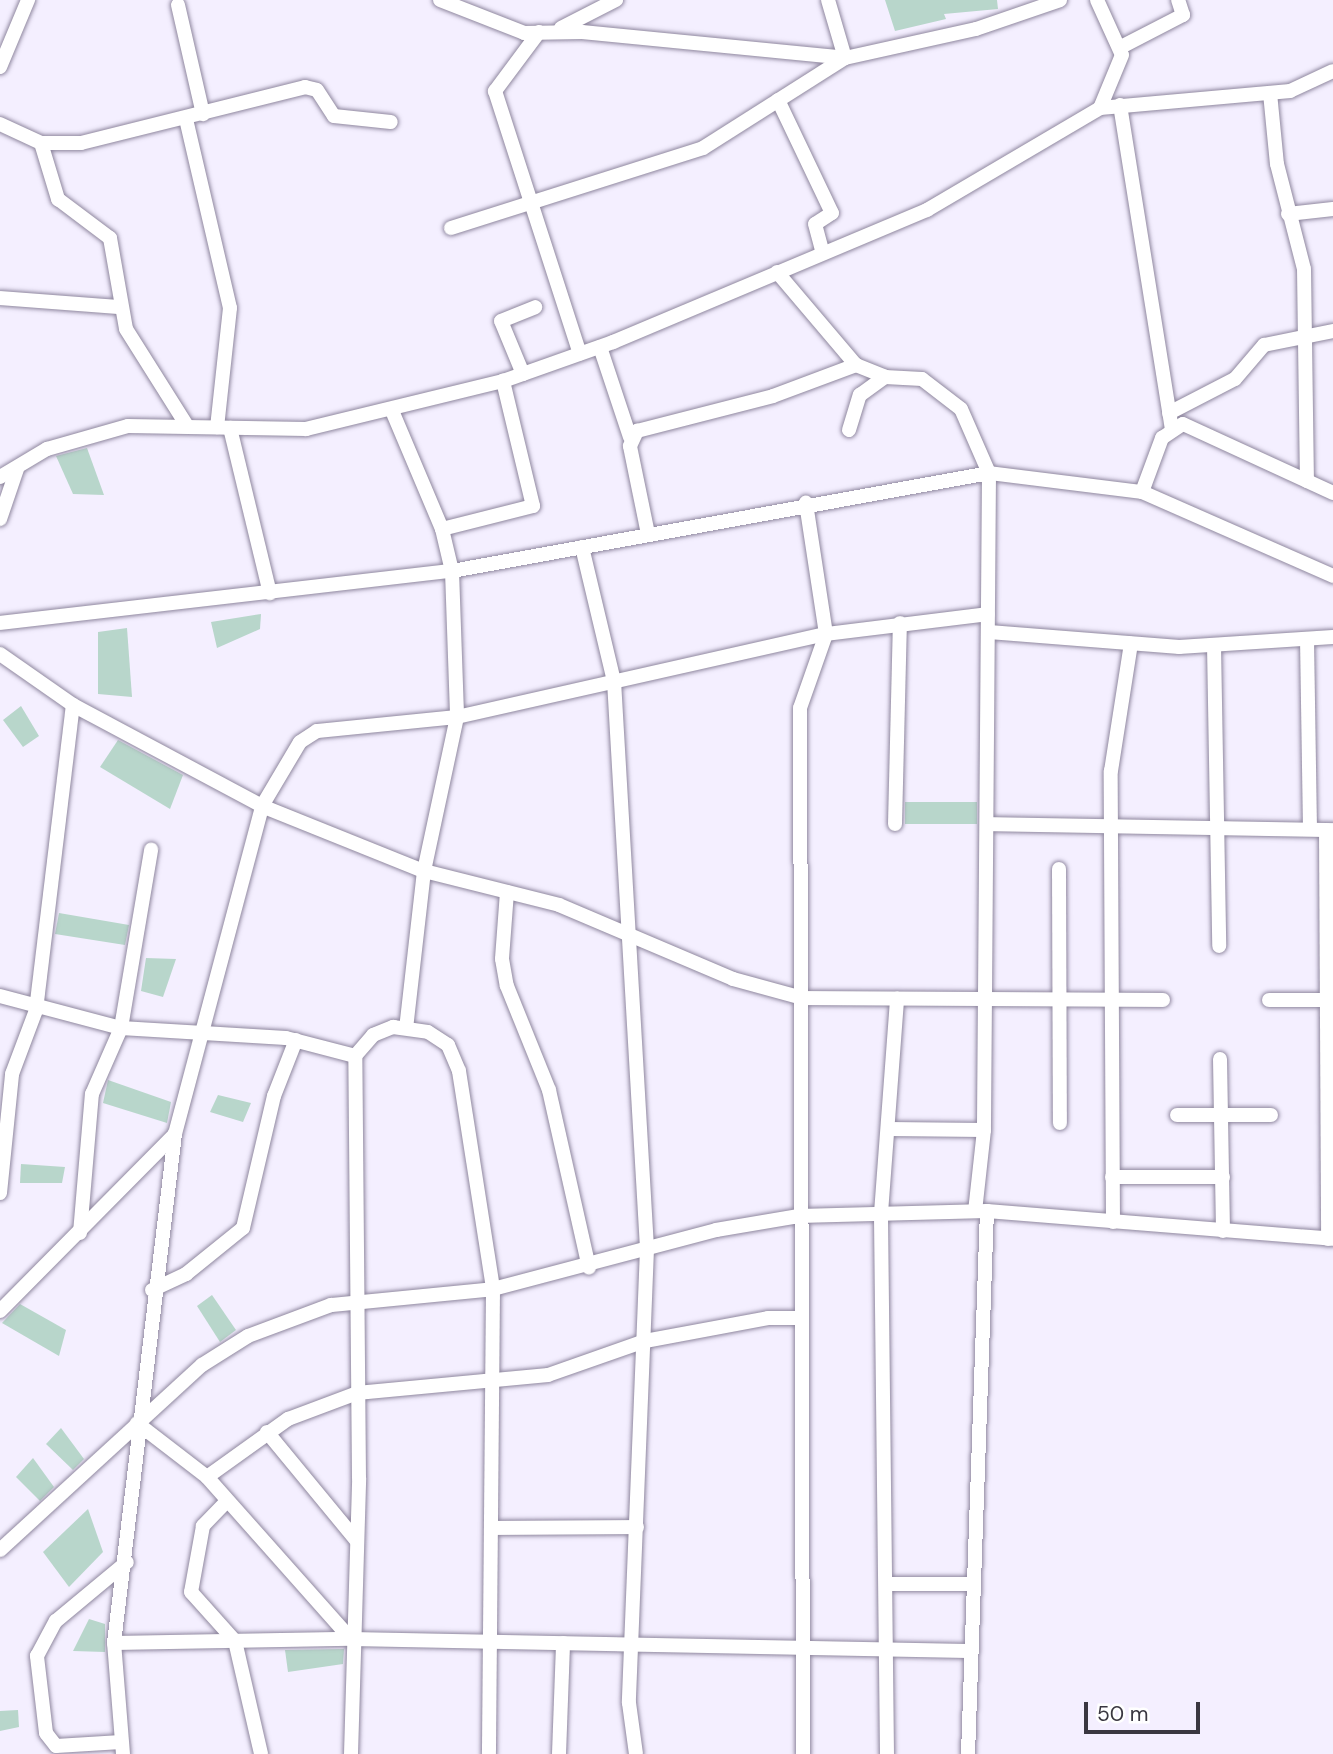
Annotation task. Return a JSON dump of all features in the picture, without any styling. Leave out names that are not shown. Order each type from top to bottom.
[{"type":"street","points":[[0,67],[28,0]]},
{"type":"street","points":[[440,0],[506,29],[538,32],[557,30],[845,58],[976,29],[1060,0]]},
{"type":"street","points":[[557,30],[617,0]]},
{"type":"street","points":[[828,0],[845,58]]},
{"type":"street","points":[[1097,0],[1121,47]]},
{"type":"street","points":[[1100,108],[1121,47],[1183,15],[1178,0]]},
{"type":"street","points":[[178,5],[203,114]]},
{"type":"street","points":[[538,32],[495,91],[535,200],[580,354]]},
{"type":"street","points":[[451,228],[535,200],[681,159],[845,58]]},
{"type":"street","points":[[0,477],[47,449],[128,426],[306,429],[393,413],[503,381],[600,347],[927,209],[1100,108],[1270,93],[1313,83],[1333,71]]},
{"type":"street","points":[[0,124],[41,143],[81,143],[312,88],[334,116],[391,122]]},
{"type":"street","points":[[1270,93],[1288,214],[1304,269],[1308,334],[1307,481]]},
{"type":"street","points":[[778,100],[832,213],[815,224],[823,253]]},
{"type":"street","points":[[1120,105],[1172,429],[1142,492]]},
{"type":"street","points":[[186,118],[231,319],[224,427],[270,593]]},
{"type":"street","points":[[41,143],[58,199],[110,238],[118,307],[187,426]]},
{"type":"street","points":[[1288,214],[1333,209]]},
{"type":"street","points":[[778,272],[856,365],[885,377],[922,379],[961,409],[989,473],[984,1130],[968,1651],[968,1754]]},
{"type":"street","points":[[0,298],[118,307]]},
{"type":"street","points":[[523,374],[500,321],[535,307]]},
{"type":"street","points":[[1169,413],[1235,379],[1264,345],[1333,331]]},
{"type":"street","points":[[600,347],[630,437],[648,534]]},
{"type":"street","points":[[630,437],[856,365]]},
{"type":"street","points":[[849,430],[860,395],[885,377]]},
{"type":"street","points":[[442,529],[533,506],[503,381]]},
{"type":"street","points":[[393,413],[442,529],[452,571],[457,717],[424,872],[406,1028]]},
{"type":"street","points":[[1172,429],[1193,426],[1333,493]]},
{"type":"street","points":[[0,519],[17,469]]},
{"type":"street","points":[[0,623],[452,571],[806,503],[989,473],[1142,492],[1333,576]]},
{"type":"street","points":[[803,1754],[806,1646],[799,1216],[802,998],[800,708],[826,635],[806,503]]},
{"type":"street","points":[[582,547],[614,681],[631,934],[647,1249],[632,1645],[636,1754]]},
{"type":"street","points":[[127,1562],[56,1621],[37,1656],[46,1733],[56,1746],[122,1748],[114,1643],[127,1562],[137,1423],[152,1290],[175,1134],[262,806],[308,734],[457,717],[826,635],[900,622],[988,614]]},
{"type":"street","points":[[895,824],[900,622]]},
{"type":"street","points":[[989,632],[1131,644],[1214,645],[1333,637]]},
{"type":"street","points":[[1307,639],[1310,829]]},
{"type":"street","points":[[1113,1222],[1111,771],[1131,644]]},
{"type":"street","points":[[1214,645],[1219,946]]},
{"type":"street","points":[[0,654],[73,705],[262,806],[424,872],[507,892],[631,934],[733,979],[802,998],[1163,1000]]},
{"type":"street","points":[[0,1193],[6,1079],[36,1010],[73,705]]},
{"type":"street","points":[[0,1550],[202,1365],[248,1336],[293,1315],[356,1302],[494,1289],[589,1268],[647,1249],[799,1216],[981,1211],[1331,1239],[1329,830],[988,824]]},
{"type":"street","points":[[80,1233],[92,1094],[121,1028],[151,850]]},
{"type":"street","points":[[1059,869],[1057,1000],[1060,1123]]},
{"type":"street","points":[[507,892],[502,959],[506,986],[549,1090],[589,1268]]},
{"type":"street","points":[[0,996],[36,1010],[121,1028],[200,1036],[296,1040],[355,1056]]},
{"type":"street","points":[[887,1754],[888,1584],[881,1213],[897,999]]},
{"type":"street","points":[[1269,1000],[1330,1000]]},
{"type":"street","points":[[351,1754],[357,1393],[355,1056],[373,1035],[406,1028],[447,1045],[459,1071],[494,1289],[494,1528],[488,1641],[489,1754]]},
{"type":"street","points":[[152,1290],[186,1274],[243,1228],[274,1096],[296,1040]]},
{"type":"street","points":[[1220,1059],[1223,1231]]},
{"type":"street","points":[[1177,1115],[1271,1115]]},
{"type":"street","points":[[888,1129],[984,1130]]},
{"type":"street","points":[[0,1311],[175,1134]]},
{"type":"street","points":[[1112,1177],[1223,1177]]},
{"type":"street","points":[[207,1477],[267,1432],[317,1403],[357,1393],[494,1382],[596,1362],[645,1341],[768,1318],[801,1318]]},
{"type":"street","points":[[137,1423],[207,1477],[351,1639]]},
{"type":"street","points":[[267,1432],[356,1540]]},
{"type":"street","points":[[227,1501],[203,1526],[191,1592],[235,1641],[261,1754]]},
{"type":"street","points":[[494,1528],[637,1527]]},
{"type":"street","points":[[888,1584],[971,1584]]},
{"type":"street","points":[[114,1643],[351,1639],[968,1651]]},
{"type":"street","points":[[559,1754],[563,1643]]},
{"type":"building","points":[[885,0],[997,0],[998,9],[944,14],[946,19],[895,31]]},
{"type":"building","points":[[87,448],[104,495],[73,494],[56,456]]},
{"type":"building","points":[[261,614],[260,629],[217,648],[211,622]]},
{"type":"building","points":[[127,628],[132,697],[98,694],[98,632]]},
{"type":"building","points":[[21,706],[39,736],[23,747],[3,720]]},
{"type":"building","points":[[118,740],[183,775],[170,809],[100,767]]},
{"type":"building","points":[[905,802],[977,802],[977,824],[905,824]]},
{"type":"building","points":[[59,913],[129,925],[125,945],[55,934]]},
{"type":"building","points":[[146,958],[176,959],[163,997],[141,991]]},
{"type":"building","points":[[108,1080],[171,1102],[167,1123],[103,1103]]},
{"type":"building","points":[[218,1095],[251,1103],[243,1122],[210,1112]]},
{"type":"building","points":[[21,1164],[65,1167],[62,1183],[20,1183]]},
{"type":"building","points":[[212,1295],[236,1330],[220,1342],[197,1306]]},
{"type":"building","points":[[20,1304],[66,1330],[59,1356],[2,1323]]},
{"type":"building","points":[[61,1428],[84,1459],[73,1470],[46,1444]]},
{"type":"building","points":[[33,1458],[54,1487],[40,1501],[16,1477]]},
{"type":"building","points":[[88,1509],[103,1552],[69,1587],[43,1552]]},
{"type":"building","points":[[89,1619],[105,1624],[105,1652],[73,1651]]},
{"type":"building","points":[[344,1649],[343,1664],[288,1672],[285,1650]]},
{"type":"building","points":[[18,1710],[19,1727],[0,1731],[0,1711]]}]
